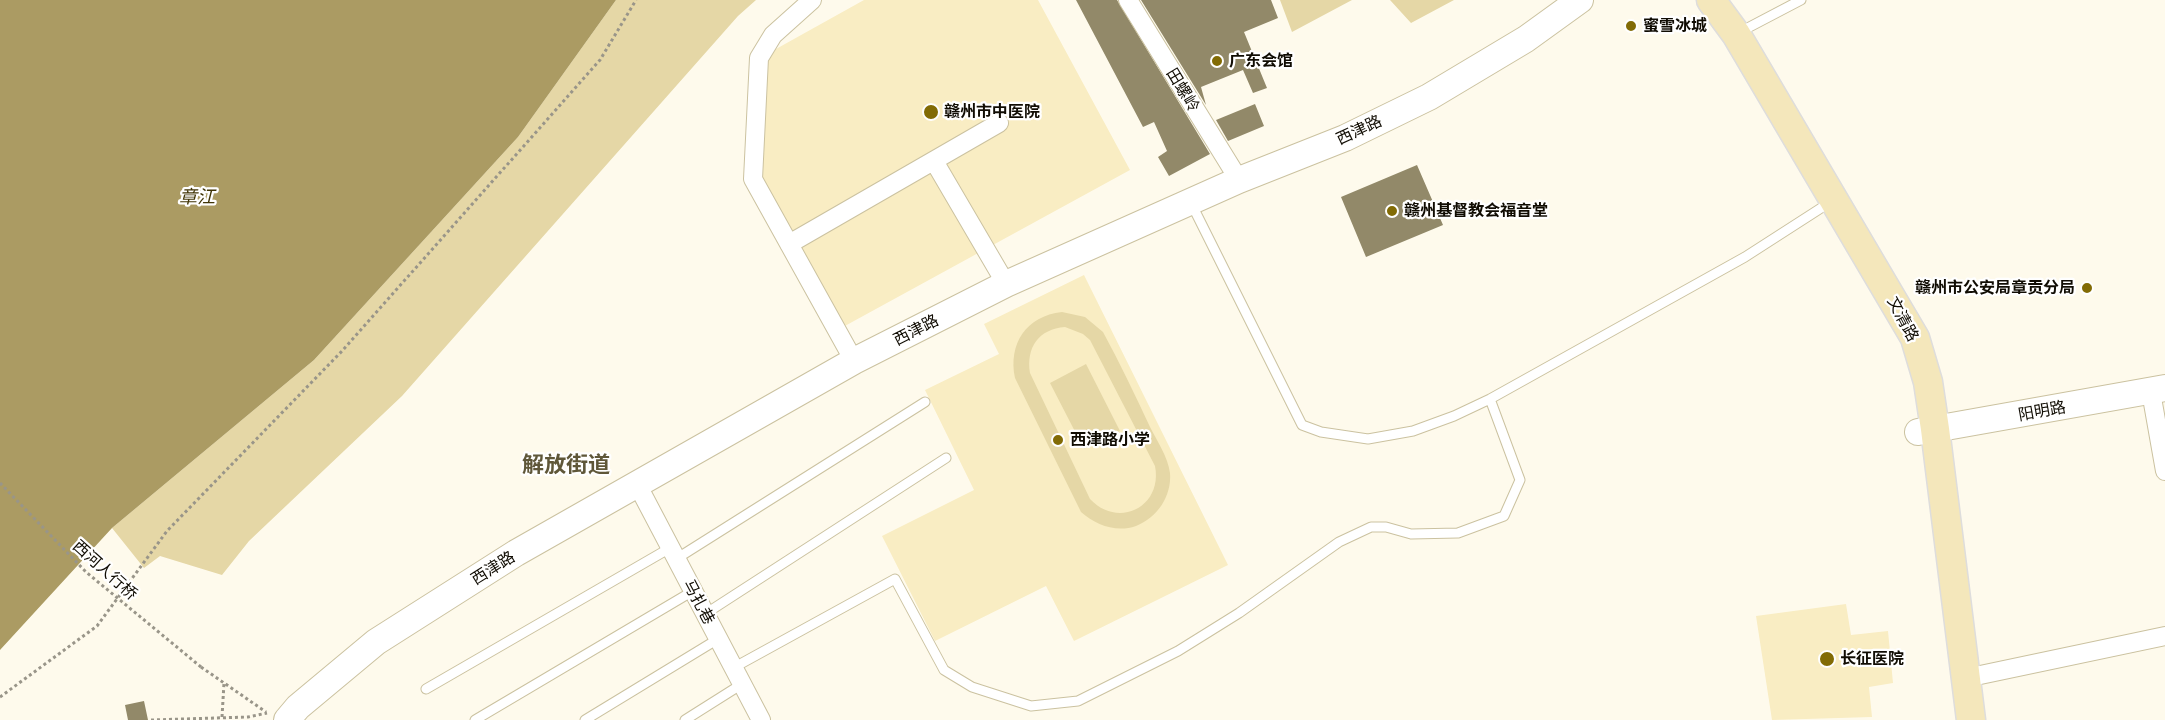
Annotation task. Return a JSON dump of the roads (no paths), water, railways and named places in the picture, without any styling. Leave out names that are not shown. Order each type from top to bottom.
[{"type":"main road","name":"西津路","points":[[277,716],[298,707],[376,642],[516,552],[854,361],[1006,284],[1239,180],[1345,138],[1429,97],[1526,39],[1580,0]]},
{"type":"main road","name":"文清路","points":[[1699,0],[1827,204]]},
{"type":"main road","name":"文清路","points":[[1711,0],[1736,34],[1827,204],[1901,350],[1927,430],[1971,720]]},
{"type":"main road","name":"阳明路","points":[[1927,430],[2158,390]]},
{"type":"main road","name":"文清路","points":[[1927,430],[1954,720]]},
{"type":"street","points":[[812,0],[773,35],[764,47],[757,72],[753,179],[854,361]]},
{"type":"street","name":"田螺岭","points":[[1128,0],[1239,180]]},
{"type":"street","points":[[789,244],[999,123]]},
{"type":"street","points":[[934,161],[1006,284]]},
{"type":"street","points":[[2158,390],[2165,471]]},
{"type":"street","name":"马扎巷","points":[[637,484],[761,720]]},
{"type":"street","points":[[1966,678],[2165,636]]},
{"type":"lane","points":[[1736,34],[1801,0]]},
{"type":"lane","points":[[1191,203],[1302,425],[1321,432],[1368,439],[1413,431],[1454,416],[1490,399],[1745,257],[1827,204]]},
{"type":"lane","points":[[733,668],[895,579],[944,670],[972,687],[1000,698],[1031,706],[1078,701],[1178,651],[1239,613],[1339,542],[1371,527],[1386,527],[1411,534],[1458,533],[1504,516],[1520,480],[1490,399]]},
{"type":"lane","points":[[426,689],[673,554],[925,402]]},
{"type":"lane","points":[[705,614],[946,458]]},
{"type":"lane","points":[[475,720],[693,591]]},
{"type":"lane","points":[[585,720],[718,639]]},
{"type":"lane","points":[[686,720],[742,684]]},
{"type":"water","name":"章江","points":[[0,0],[616,0],[518,137],[314,360],[112,528],[0,650]]},
{"type":"place","name":"蜜雪冰城","points":[[1631,26]]},
{"type":"place","name":"广东会馆","points":[[1217,61]]},
{"type":"place","name":"赣州市中医院","points":[[931,112]]},
{"type":"place","name":"赣州基督教会福音堂","points":[[1392,211]]},
{"type":"place","name":"赣州市公安局章贡分局","points":[[2087,288]]},
{"type":"place","name":"西津路小学","points":[[1058,440]]},
{"type":"place","name":"长征医院","points":[[1827,659]]},
{"type":"district","name":"解放街道","points":[[566,465]]}]
